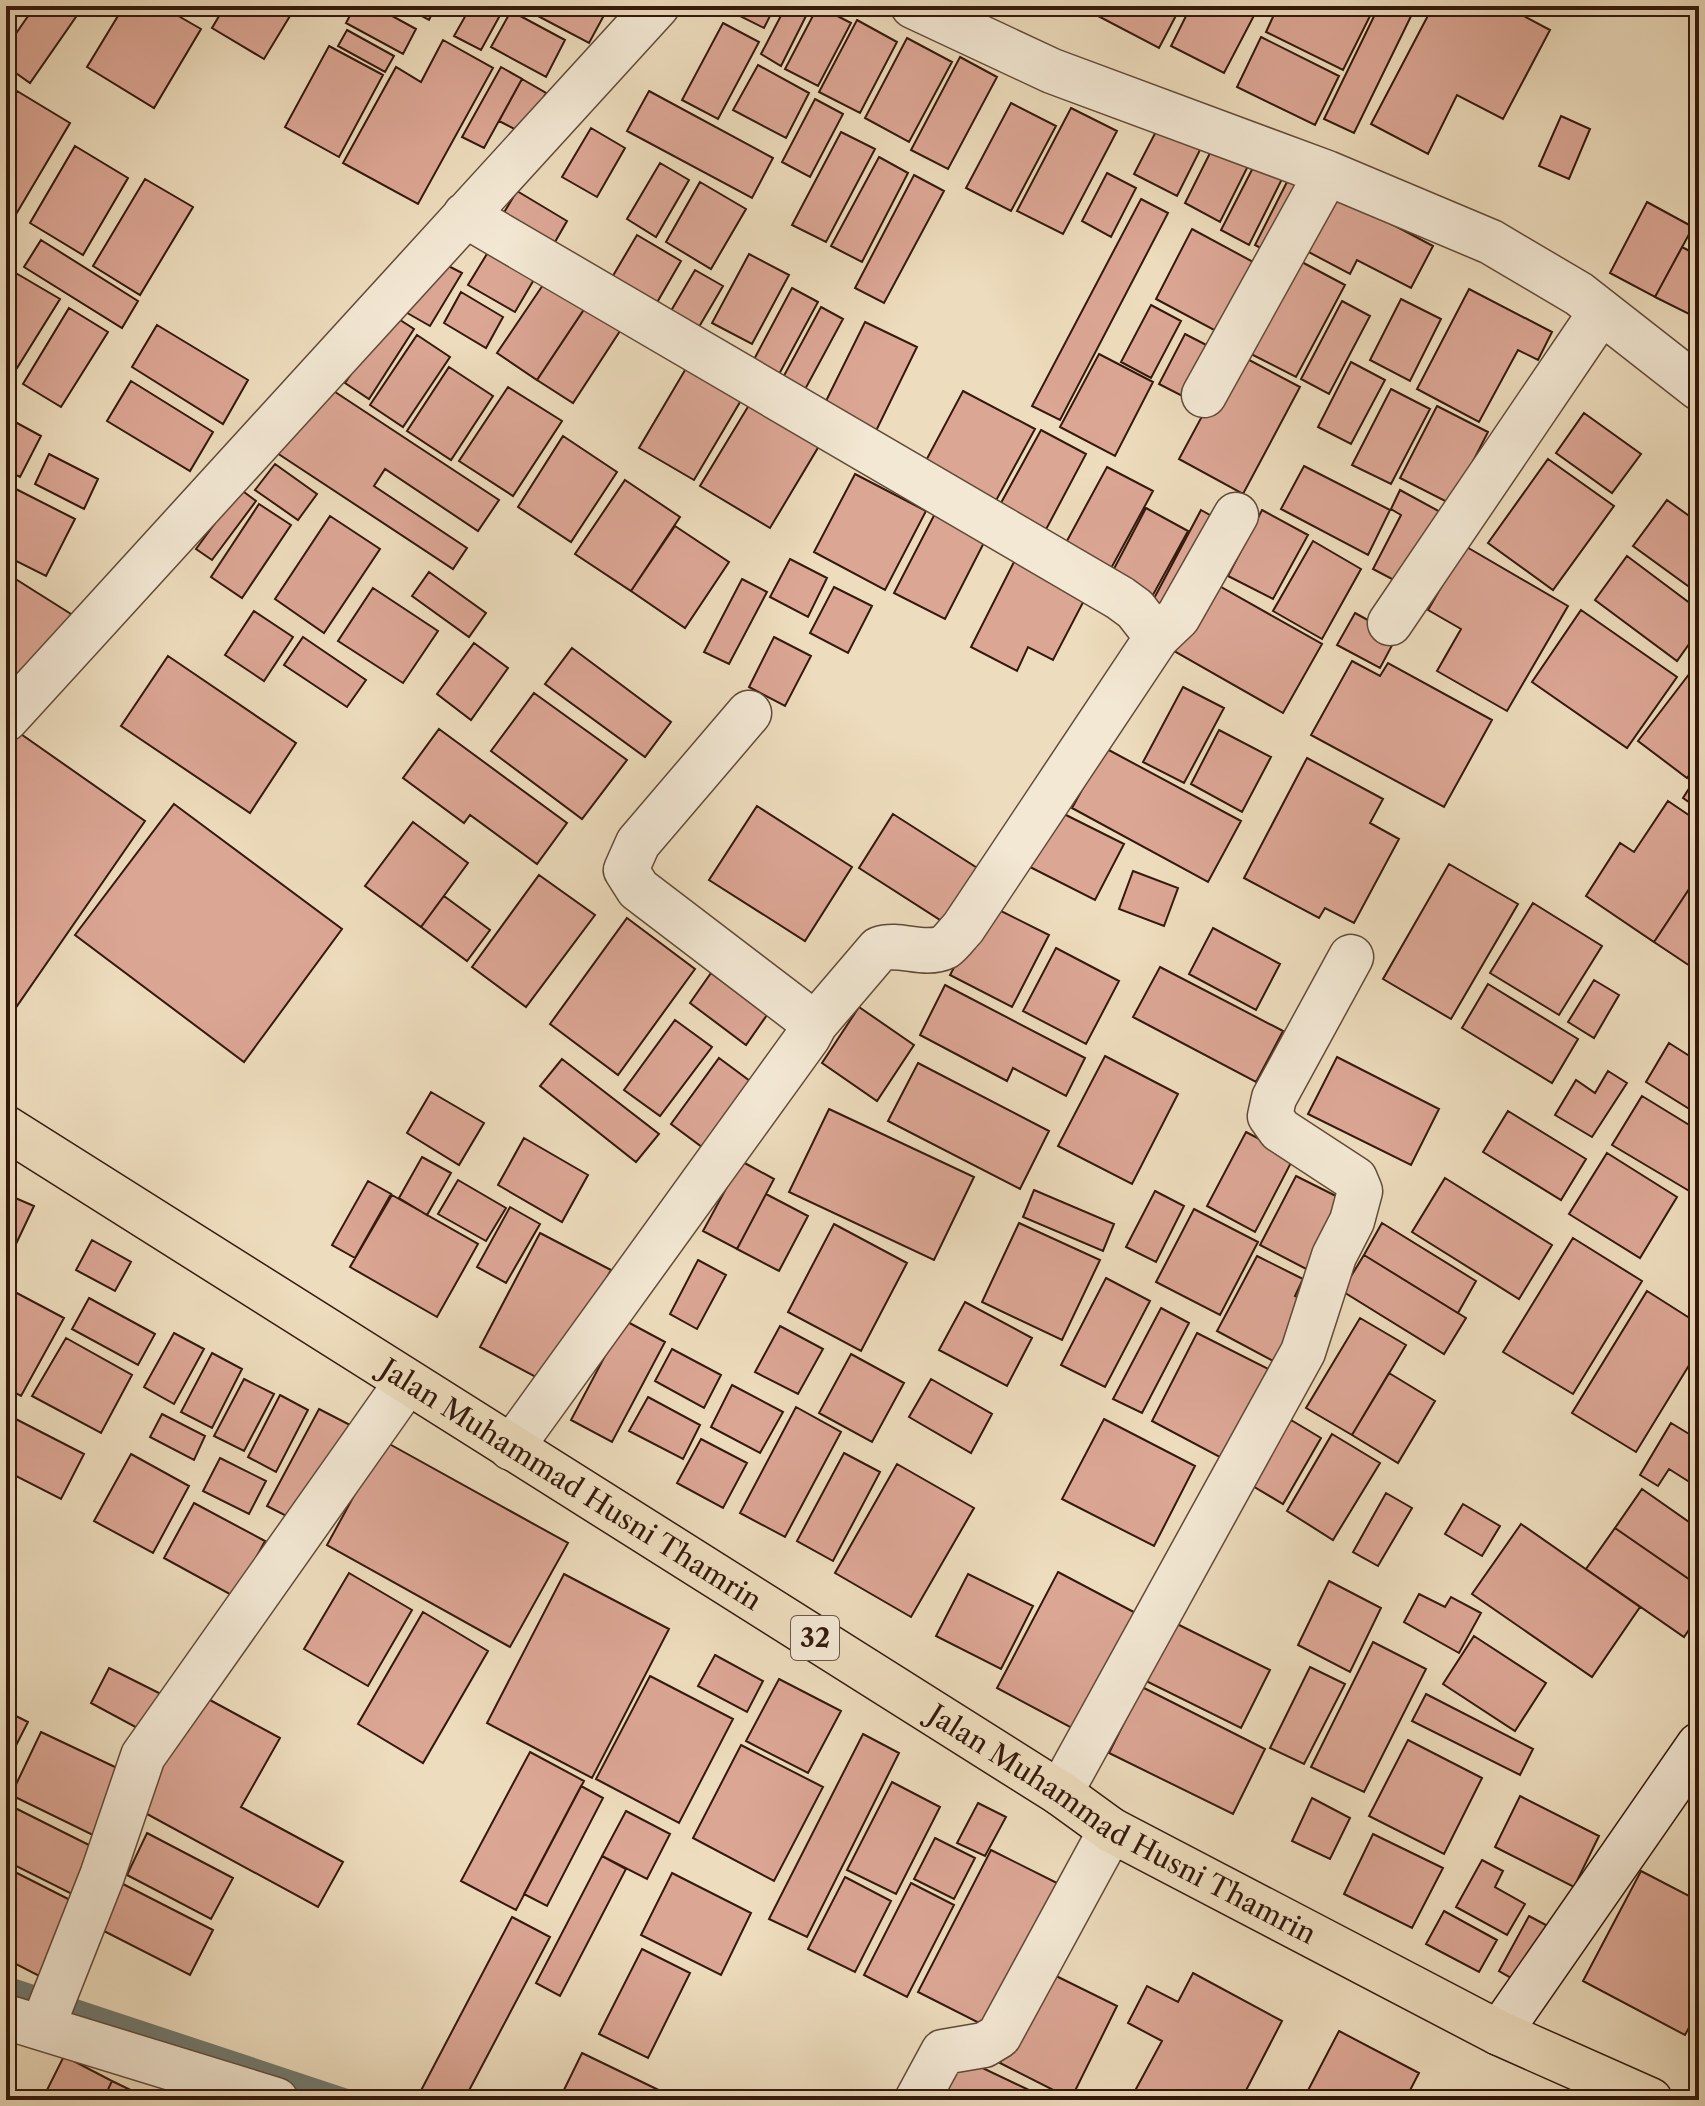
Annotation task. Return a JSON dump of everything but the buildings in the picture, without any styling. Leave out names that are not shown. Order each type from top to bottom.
[{"type":"highway","name":"Jalan Muhammad Husni Thamrin","points":[[6,1128],[93,1180],[511,1448],[1060,1793],[1111,1830],[1499,2033],[1650,2100]]},
{"type":"street","points":[[6,719],[657,6]]},
{"type":"street","points":[[913,6],[1052,71],[1327,173],[1491,242],[1579,294],[1699,388]]},
{"type":"street","points":[[1204,395],[1327,173]]},
{"type":"street","points":[[465,215],[1120,598],[1135,609],[1157,637]]},
{"type":"street","points":[[1390,623],[1601,312]]},
{"type":"street","points":[[511,1448],[815,1024],[879,949],[890,945],[921,950],[945,947],[963,928],[1157,637],[1178,617],[1236,515]]},
{"type":"street","points":[[749,713],[638,843],[626,870],[638,889],[815,1024]]},
{"type":"street","points":[[1060,1793],[1303,1352],[1334,1256],[1352,1221],[1360,1191],[1355,1179],[1280,1130],[1270,1116],[1274,1098],[1351,957]]},
{"type":"street","points":[[276,2100],[39,2009],[102,1876],[143,1756],[407,1382]]},
{"type":"street","points":[[1499,2033],[1699,1745]]},
{"type":"street","points":[[917,2100],[943,2052],[984,2045],[999,2036],[1111,1830]]},
{"type":"waterway","points":[[6,1985],[353,2100]]}]
